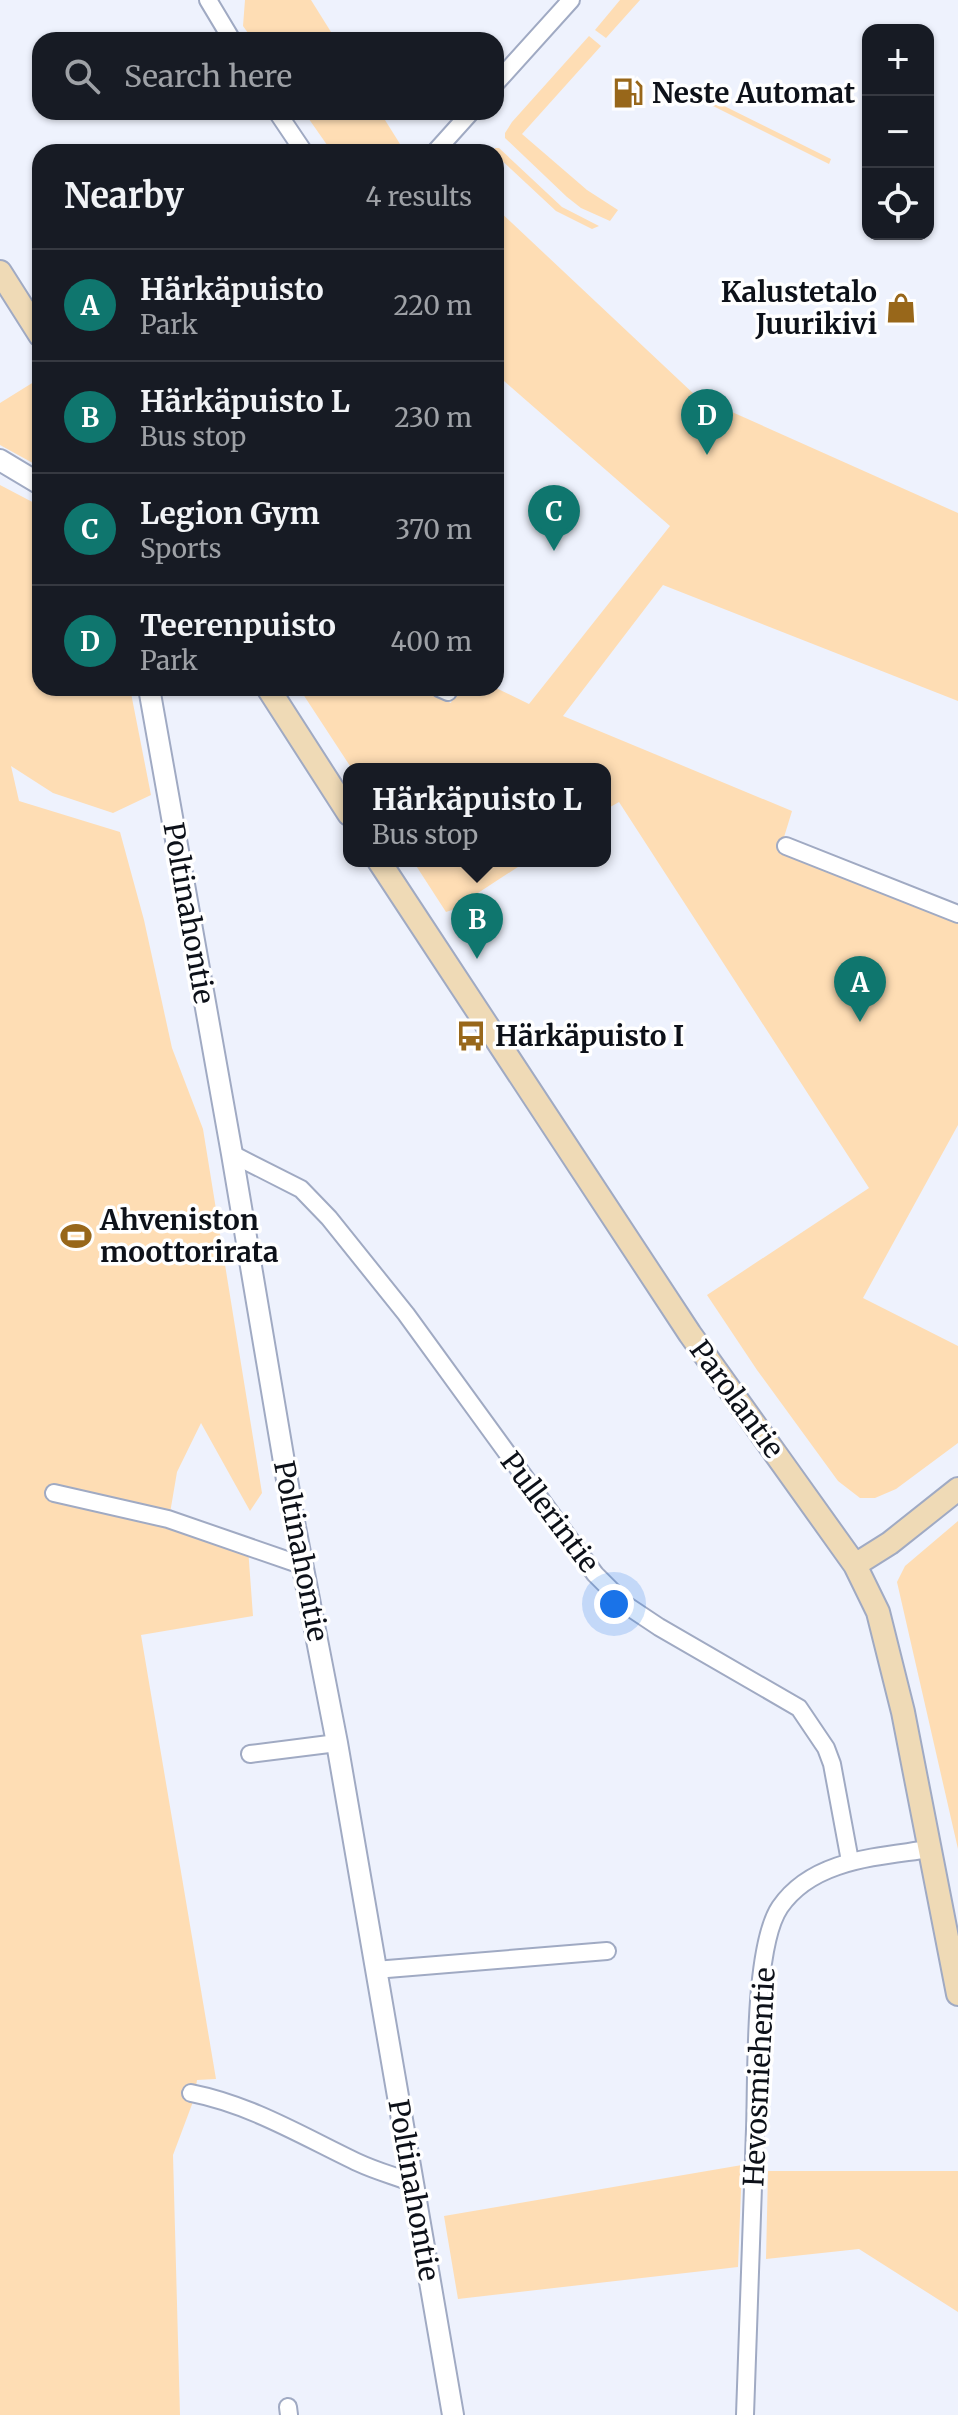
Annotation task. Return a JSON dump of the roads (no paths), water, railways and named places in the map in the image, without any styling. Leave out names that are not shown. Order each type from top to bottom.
[{"type":"main road","points":[[0,272],[32,322]]},
{"type":"main road","points":[[273,696],[343,805]]},
{"type":"main road","name":"Parolantie","points":[[383,867],[690,1334],[855,1565],[878,1612],[903,1712],[958,1994]]},
{"type":"main road","points":[[855,1565],[890,1543],[958,1489]]},
{"type":"street","points":[[208,0],[227,32]]},
{"type":"street","points":[[504,74],[571,0]]},
{"type":"street","points":[[282,120],[299,144]]},
{"type":"street","points":[[442,144],[464,120]]},
{"type":"street","points":[[0,460],[32,479]]},
{"type":"street","name":"Poltinahontie","points":[[150,696],[453,2415]]},
{"type":"street","points":[[786,846],[958,914]]},
{"type":"street","name":"Pullerintie","points":[[232,1154],[301,1189],[329,1218],[406,1314],[595,1574],[626,1605],[690,1646],[799,1708],[826,1748],[832,1764],[850,1861]]},
{"type":"street","points":[[54,1493],[168,1519],[304,1566]]},
{"type":"street","points":[[250,1754],[337,1743]]},
{"type":"street","name":"Hevosmiehentie","points":[[745,2415],[759,2004],[769,1932],[780,1907],[797,1889],[825,1872],[850,1861],[929,1849]]},
{"type":"street","points":[[375,1970],[607,1951]]},
{"type":"street","points":[[191,2093],[213,2097],[285,2124],[362,2165],[413,2183]]},
{"type":"place","name":"Neste Automat","points":[[628,93]]},
{"type":"place","name":"Kalustetalo Juurikivi","points":[[901,308]]},
{"type":"place","name":"Teerenpuisto","points":[[707,455]]},
{"type":"place","name":"Legion Gym","points":[[554,551]]},
{"type":"place","name":"Härkäpuisto L","points":[[477,959]]},
{"type":"place","name":"Härkäpuisto","points":[[860,1022]]},
{"type":"place","name":"Härkäpuisto I","points":[[471,1036]]},
{"type":"place","name":"Ahveniston moottorirata","points":[[76,1236]]}]
